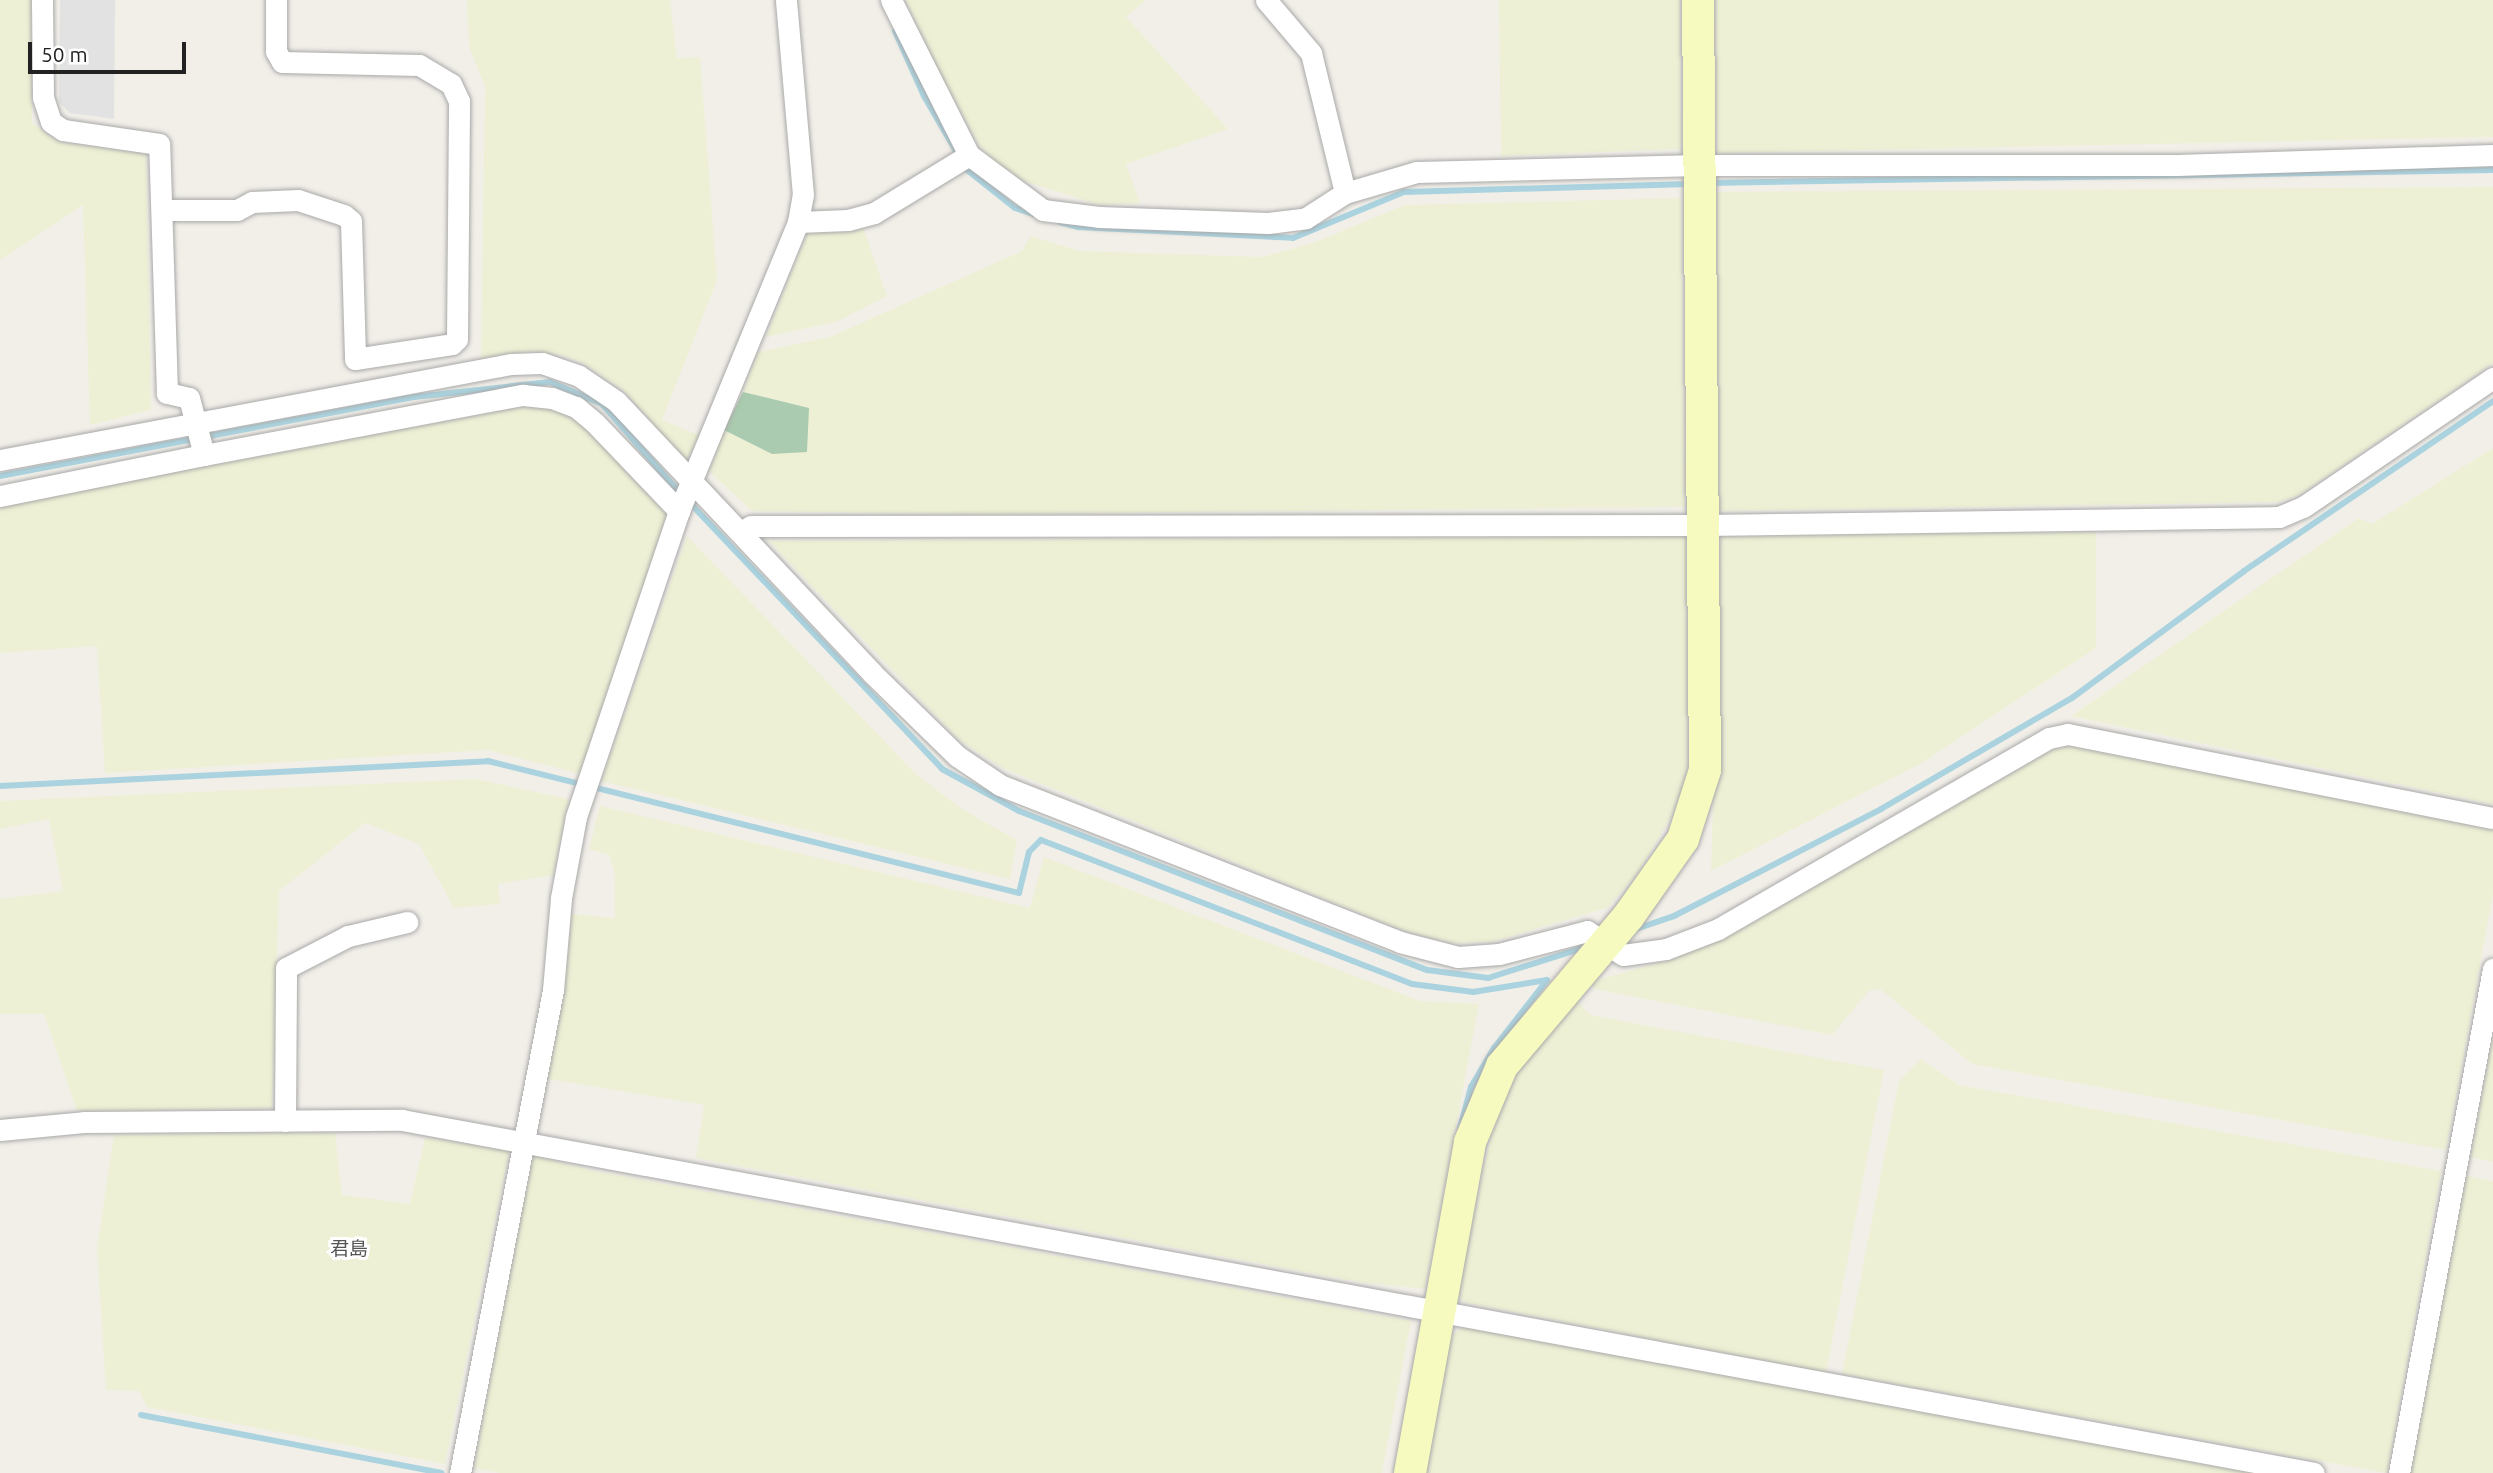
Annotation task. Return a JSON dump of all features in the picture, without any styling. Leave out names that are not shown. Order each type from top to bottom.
[{"type":"street","points":[[42,0],[45,112],[63,130],[159,144],[164,210],[167,393],[190,398],[199,423],[204,455]]},
{"type":"street","points":[[164,210],[237,210],[252,202],[298,200],[344,215],[351,221],[355,359],[453,344],[457,339],[459,101],[451,83],[419,65],[282,62],[276,51],[275,0]]},
{"type":"street","points":[[460,1473],[522,1139],[553,990],[561,898],[576,817],[679,512],[695,481],[798,222],[803,195],[786,0]]},
{"type":"street","points":[[891,0],[969,155],[1043,210],[1098,216],[1268,223],[1306,218],[1345,193],[1417,172],[1699,165],[2177,165],[2493,155]]},
{"type":"street","points":[[1266,0],[1311,53],[1345,193]]},
{"type":"street","points":[[1410,1473],[1470,1142],[1502,1066],[1603,945],[1683,839],[1705,770],[1698,0]]},
{"type":"street","points":[[798,222],[848,220],[874,213],[969,155]]},
{"type":"street","points":[[0,460],[510,365],[542,363],[579,376],[616,401],[743,531],[872,673],[957,756],[1000,785],[1400,942],[1458,957],[1499,954],[1587,931],[1603,945],[1623,955],[1666,949],[1718,929],[2049,738],[2068,734],[2493,818]]},
{"type":"street","points":[[743,531],[751,526],[1702,525],[2279,517],[2303,507],[2493,378]]},
{"type":"street","points":[[0,496],[523,395],[552,398],[576,407],[595,423],[679,512]]},
{"type":"street","points":[[285,1121],[286,968],[348,936],[407,922]]},
{"type":"street","points":[[2399,1473],[2493,969]]},
{"type":"street","points":[[0,1130],[84,1122],[402,1120],[522,1139],[2314,1473]]},
{"type":"green space","points":[[0,0],[33,0],[32,123],[59,142],[146,152],[151,410],[90,425],[83,205],[0,260]]},
{"type":"green space","points":[[467,0],[670,0],[677,58],[700,57],[717,280],[662,420],[701,436],[687,461],[623,390],[581,362],[558,354],[529,352],[481,358],[485,86],[469,47]]},
{"type":"green space","points":[[906,0],[1146,0],[1126,17],[1228,129],[1126,164],[1140,203],[1100,205],[1011,177],[980,146],[933,61]]},
{"type":"green space","points":[[1499,0],[1680,0],[1681,149],[1501,156]]},
{"type":"green space","points":[[1715,0],[2493,0],[2493,137],[1717,153]]},
{"type":"green space","points":[[2493,187],[2493,363],[2299,495],[2279,502],[1717,511],[1717,192]]},
{"type":"green space","points":[[1681,198],[1685,507],[982,514],[752,511],[709,471],[724,430],[772,454],[809,408],[743,392],[758,352],[830,337],[1022,251],[1031,236],[1079,251],[1262,257],[1313,243],[1405,205]]},
{"type":"green space","points":[[863,227],[887,296],[836,322],[766,337],[807,233]]},
{"type":"green space","points":[[743,392],[809,408],[807,452],[772,454],[724,430]]},
{"type":"green space","points":[[531,405],[559,410],[585,425],[670,517],[581,774],[488,750],[105,773],[97,646],[0,653],[0,504]]},
{"type":"green space","points":[[2493,448],[2493,804],[2071,716],[2359,518],[2372,524]]},
{"type":"green space","points":[[2096,532],[2096,648],[1920,764],[1711,871],[1721,535]]},
{"type":"green space","points":[[687,536],[916,774],[962,809],[1017,840],[1010,879],[601,781]]},
{"type":"green space","points":[[1686,536],[1687,774],[1680,801],[1640,870],[1607,908],[1491,942],[1452,943],[1407,932],[1003,768],[958,739],[769,541]]},
{"type":"green space","points":[[2071,744],[2493,828],[2493,894],[2446,1150],[1972,1064],[1880,989],[1869,991],[1832,1035],[1594,989],[1589,982],[1666,961],[1747,924],[2042,754]]},
{"type":"green space","points":[[476,779],[569,799],[553,875],[498,884],[500,904],[454,908],[419,844],[365,823],[279,891],[272,1108],[77,1111],[44,1014],[0,1014],[0,899],[63,891],[49,819],[0,829],[0,801]]},
{"type":"green space","points":[[600,806],[1030,908],[1044,857],[1420,1001],[1479,1004],[1425,1289],[1359,1282],[696,1158],[704,1105],[548,1079],[572,914],[615,918],[615,875],[609,855],[589,849]]},
{"type":"green space","points":[[1576,1000],[1590,1015],[1884,1070],[1826,1373],[1464,1302],[1457,1294],[1494,1121],[1513,1077]]},
{"type":"green space","points":[[2493,1034],[2493,1162],[2471,1157]]},
{"type":"green space","points":[[1921,1059],[1959,1085],[2441,1171],[2387,1473],[1842,1374],[1899,1081]]},
{"type":"green space","points":[[335,1132],[342,1195],[410,1204],[425,1138],[509,1150],[445,1464],[147,1407],[139,1391],[106,1390],[97,1248],[114,1135]]},
{"type":"green space","points":[[531,1155],[594,1171],[1411,1321],[1382,1473],[501,1473],[474,1468]]},
{"type":"green space","points":[[2466,1176],[2493,1181],[2493,1473],[2408,1473]]},
{"type":"green space","points":[[1465,1326],[2260,1473],[1425,1473],[1449,1338]]},
{"type":"shaded area","points":[[60,0],[115,0],[114,119],[70,113],[59,102]]},
{"type":"waterway","points":[[895,31],[924,96],[967,170],[1015,208],[1033,214]]},
{"type":"waterway","points":[[1708,183],[2493,170]]},
{"type":"waterway","points":[[1060,222],[1078,227],[1293,238],[1404,192],[1690,184]]},
{"type":"waterway","points":[[0,476],[414,397],[550,382],[602,404],[680,493]]},
{"type":"waterway","points":[[1633,930],[1674,916],[1881,809],[2072,698],[2244,571],[2493,401]]},
{"type":"waterway","points":[[688,501],[942,769],[1019,811],[1427,970],[1488,978],[1586,947]]},
{"type":"waterway","points":[[0,786],[488,761],[1019,893],[1029,852],[1041,840],[1412,984],[1473,992],[1547,980],[1494,1048],[1471,1087],[1460,1128]]},
{"type":"waterway","points":[[141,1415],[441,1473]]},
{"type":"district","name":"君島","points":[[349,1249]]}]
